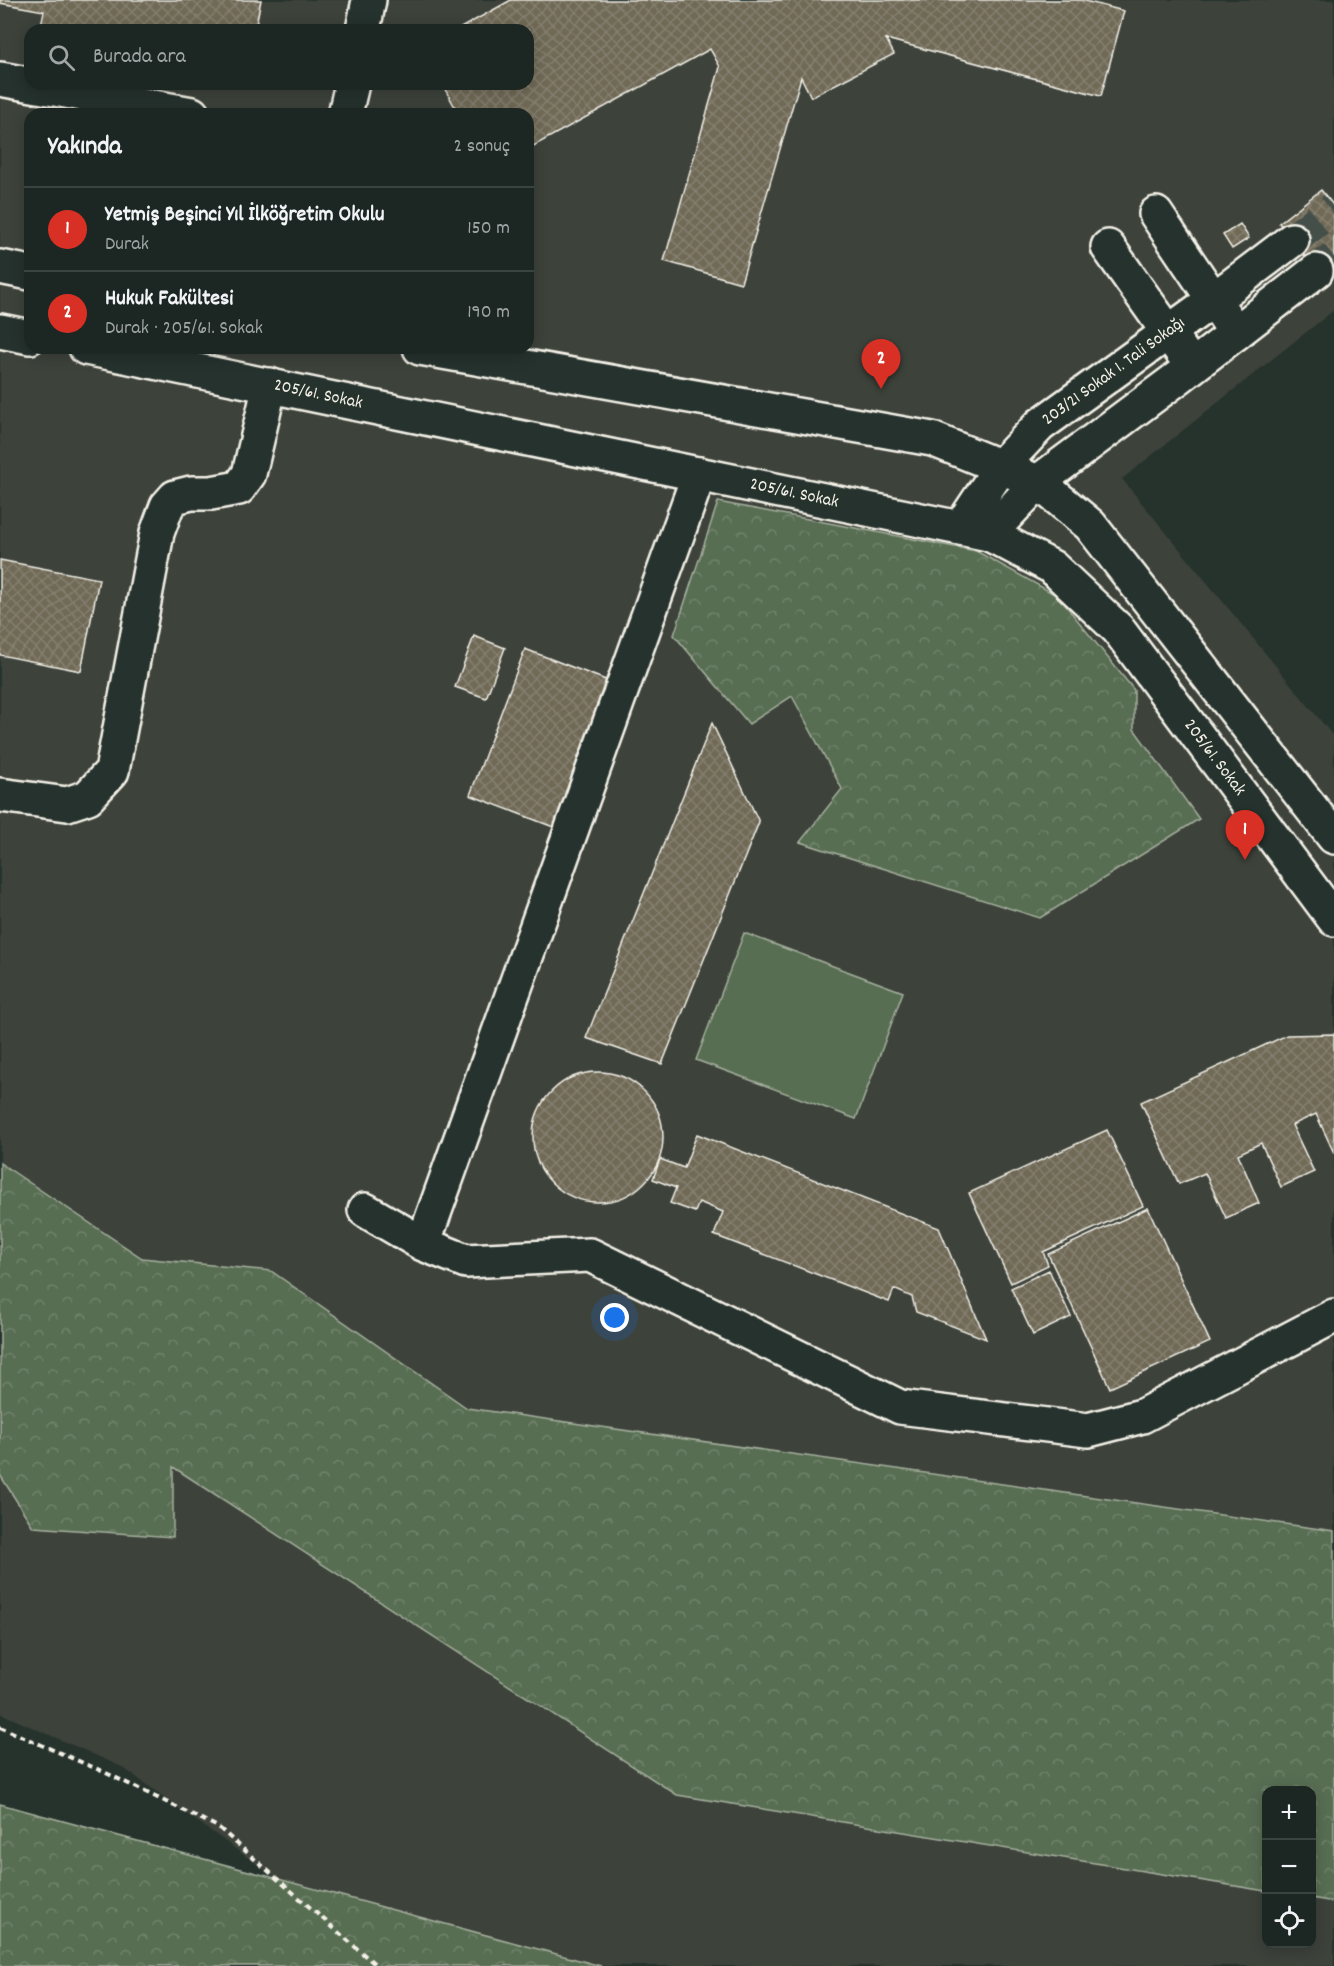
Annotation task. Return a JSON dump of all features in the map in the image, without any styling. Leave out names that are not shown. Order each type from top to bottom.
[{"type":"main road","points":[[364,24],[369,0]]},
{"type":"main road","points":[[0,79],[24,83]]},
{"type":"main road","points":[[60,90],[159,108]]},
{"type":"main road","points":[[346,108],[351,90]]},
{"type":"main road","points":[[1156,214],[1236,333]]},
{"type":"main road","name":"203/21 Sokak 1. Tali Sokağı","points":[[975,531],[1002,465],[1040,425],[1214,300],[1292,240]]},
{"type":"main road","points":[[1108,247],[1192,366]]},
{"type":"main road","points":[[0,267],[24,272]]},
{"type":"main road","points":[[975,531],[1316,271]]},
{"type":"main road","points":[[0,331],[24,336]]},
{"type":"main road","name":"205/61. Sokak","points":[[116,354],[975,531],[1052,567],[1118,629],[1334,919]]},
{"type":"main road","points":[[454,354],[932,439],[1002,465],[1038,482],[1090,525],[1334,837]]},
{"type":"main road","points":[[0,795],[67,804],[88,797],[112,771],[157,533],[167,506],[175,497],[239,488],[249,474],[270,385]]},
{"type":"main road","points":[[423,1244],[699,474]]},
{"type":"main road","points":[[365,1210],[423,1244],[466,1261],[590,1255],[900,1407],[1088,1430],[1142,1416],[1334,1316]]},
{"type":"path","points":[[0,1727],[104,1772],[218,1827],[377,1966]]},
{"type":"shaded area","points":[[0,0],[1334,0],[1334,310],[1122,479],[1334,737],[1334,1966],[398,1966],[122,1767],[0,1713]]},
{"type":"green space","points":[[718,502],[976,551],[1058,596],[1134,690],[1134,729],[1199,819],[1040,918],[800,842],[842,789],[792,696],[749,724],[674,635]]},
{"type":"green space","points":[[744,933],[903,992],[856,1119],[696,1060]]},
{"type":"green space","points":[[0,1163],[142,1258],[271,1271],[467,1408],[1334,1531],[1334,1902],[1316,1899],[1316,1786],[1262,1786],[1262,1890],[677,1795],[173,1467],[173,1537],[33,1527],[0,1475]]},
{"type":"green space","points":[[0,1804],[601,1966],[0,1966]]},
{"type":"building","points":[[0,0],[261,0],[256,24],[41,24],[44,11],[0,3]]},
{"type":"building","points":[[511,0],[1081,0],[1124,11],[1101,96],[886,39],[894,54],[811,97],[801,77],[741,283],[664,261],[720,67],[710,49],[534,146],[534,108],[456,108],[445,90],[534,90],[534,24],[468,24]]},
{"type":"building","points":[[1321,190],[1334,206],[1334,275],[1325,282],[1279,223]]},
{"type":"building","points":[[1240,224],[1249,238],[1232,249],[1223,235]]},
{"type":"building","points":[[0,560],[99,579],[81,671],[0,655]]},
{"type":"building","points":[[474,636],[505,648],[486,698],[455,687]]},
{"type":"building","points":[[525,649],[611,682],[556,828],[470,795]]},
{"type":"building","points":[[712,723],[759,822],[662,1064],[586,1038]]},
{"type":"building","points":[[1334,1034],[1334,1153],[1316,1114],[1292,1125],[1314,1172],[1281,1187],[1261,1143],[1238,1154],[1259,1203],[1226,1218],[1205,1173],[1179,1184],[1141,1102],[1287,1035]]},
{"type":"building","points":[[598,1072],[623,1077],[644,1091],[658,1112],[663,1137],[658,1162],[644,1183],[623,1197],[598,1202],[573,1197],[552,1183],[538,1162],[533,1137],[538,1112],[552,1091],[573,1077]]},
{"type":"building","points":[[1107,1130],[1143,1206],[1043,1252],[1048,1265],[1011,1283],[969,1193]]},
{"type":"building","points":[[697,1134],[939,1228],[986,1339],[916,1312],[912,1297],[894,1289],[889,1302],[714,1235],[723,1212],[699,1202],[695,1212],[670,1203],[676,1188],[653,1179],[660,1159],[684,1168]]},
{"type":"building","points":[[1148,1208],[1210,1342],[1110,1388],[1048,1254]]},
{"type":"building","points":[[1049,1270],[1071,1317],[1033,1335],[1011,1288]]},
{"type":"tunnel","points":[[1292,240],[1334,208]]},
{"type":"tunnel","points":[[1316,271],[1334,257]]},
{"type":"place","name":"Hukuk Fakültesi","points":[[881,389]]},
{"type":"place","name":"Yetmiş Beşinci Yıl İlköğretim Okulu","points":[[1245,860]]}]
